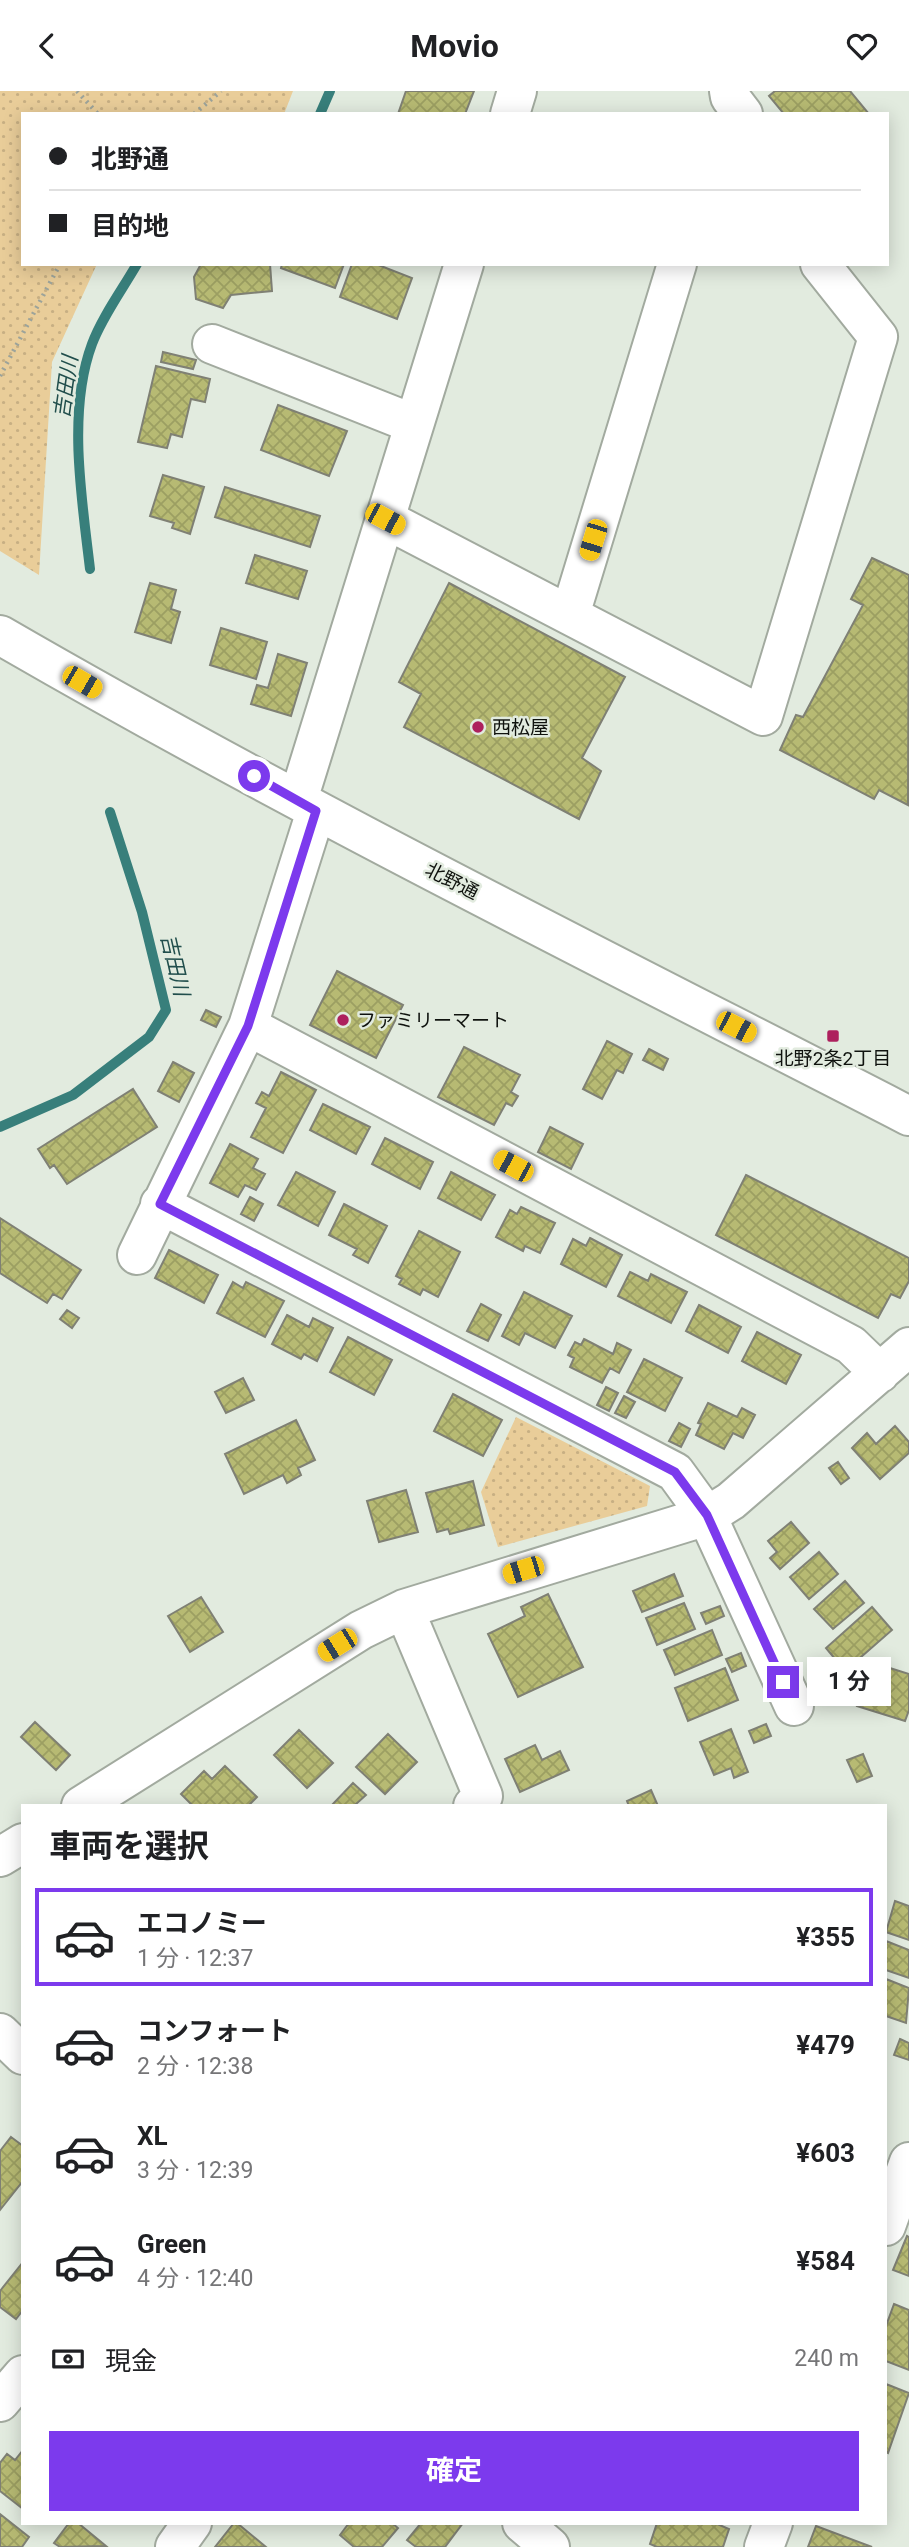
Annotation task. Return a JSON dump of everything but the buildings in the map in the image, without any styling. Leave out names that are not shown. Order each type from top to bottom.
[{"type":"street","points":[[511,112],[517,91]]},
{"type":"street","points":[[729,91],[730,97],[741,112]]},
{"type":"street","points":[[137,1255],[248,1026],[385,519],[463,266]]},
{"type":"street","points":[[570,615],[676,266]]},
{"type":"street","points":[[385,519],[763,716],[878,337],[822,266]]},
{"type":"street","points":[[212,344],[414,424]]},
{"type":"street","name":"北野通","points":[[0,635],[307,805],[909,1117]]},
{"type":"street","points":[[248,1026],[851,1345],[880,1373]]},
{"type":"street","points":[[160,1204],[675,1472],[707,1515],[794,1706]]},
{"type":"street","points":[[102,1801],[361,1630],[404,1609],[444,1594],[707,1515],[731,1500],[909,1347]]},
{"type":"street","points":[[404,1609],[483,1796],[475,1804]]},
{"type":"street","points":[[0,1857],[21,1844]]},
{"type":"street","points":[[0,2033],[21,2053]]},
{"type":"street","points":[[0,2403],[21,2377]]},
{"type":"street","points":[[175,2547],[191,2525]]},
{"type":"street","points":[[509,2547],[520,2525]]},
{"type":"street","points":[[523,2525],[550,2547]]},
{"type":"street","points":[[764,2547],[772,2525]]},
{"type":"path","points":[[77,91],[96,112]]},
{"type":"path","points":[[196,112],[221,91]]},
{"type":"path","points":[[0,376],[59,266]]},
{"type":"shaded area","points":[[0,91],[293,91],[285,112],[21,112],[21,266],[96,266],[52,362],[39,575],[0,551]]},
{"type":"shaded area","points":[[516,1417],[650,1486],[647,1506],[498,1547],[481,1492]]},
{"type":"waterway","name":"吉田川","points":[[321,112],[330,91]]},
{"type":"waterway","name":"吉田川","points":[[90,569],[83,514],[78,426],[84,370],[96,334],[136,266]]},
{"type":"waterway","name":"吉田川","points":[[0,1127],[73,1095],[149,1037],[166,1010],[142,912],[110,812]]},
{"type":"place","name":"西松屋","points":[[478,727]]},
{"type":"place","name":"ファミリーマート","points":[[343,1020]]},
{"type":"place","name":"北野2条2丁目","points":[[833,1036]]},
{"type":"route","points":[[254,776],[316,811],[248,1026],[160,1204],[675,1472],[707,1515],[783,1682]]}]
